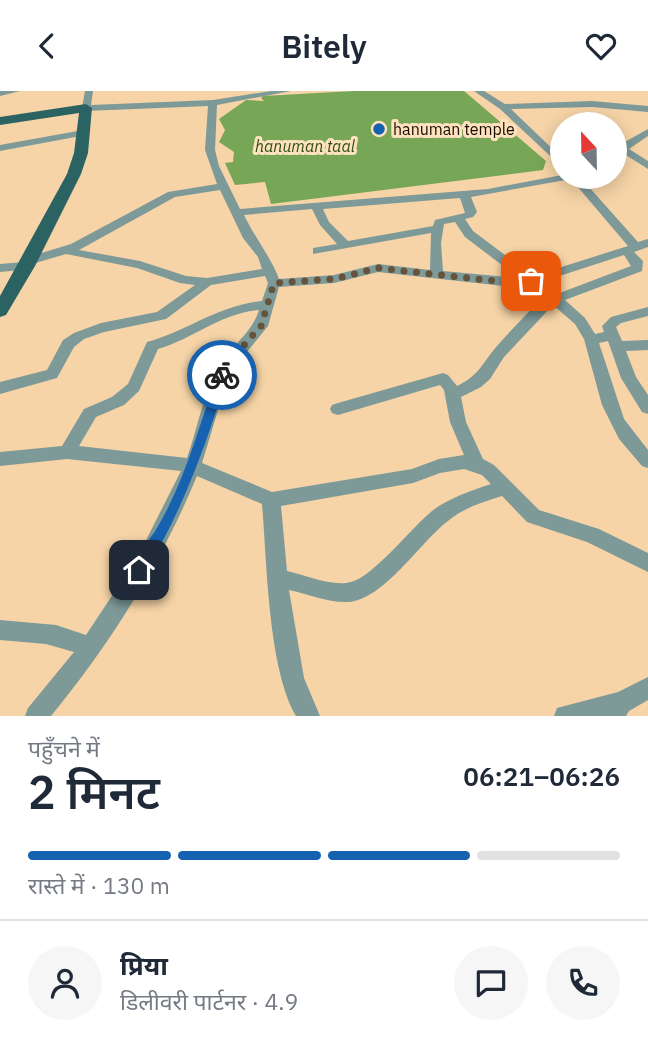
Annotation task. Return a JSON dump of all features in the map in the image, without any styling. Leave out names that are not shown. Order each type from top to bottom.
[{"type":"main road","points":[[0,121],[86,108],[74,174],[0,311]]},
{"type":"street","points":[[0,93],[16,91]]},
{"type":"street","points":[[89,91],[86,108],[213,103],[287,91]]},
{"type":"street","points":[[189,91],[201,104]]},
{"type":"street","points":[[478,91],[503,107],[550,152]]},
{"type":"street","points":[[589,91],[597,105]]},
{"type":"street","points":[[36,716],[89,648],[163,530],[192,466],[222,375],[238,351],[257,333],[267,305],[273,277],[264,256],[249,237],[239,212],[224,187],[211,150],[213,103]]},
{"type":"street","points":[[503,107],[643,107],[648,120]]},
{"type":"street","points":[[627,145],[648,132]]},
{"type":"street","points":[[0,148],[83,133]]},
{"type":"street","points":[[627,155],[648,166]]},
{"type":"street","points":[[239,212],[488,192],[550,180]]},
{"type":"street","points":[[0,268],[28,263],[64,251],[172,194],[224,187]]},
{"type":"street","points":[[452,395],[485,375],[499,353],[531,316],[555,298],[638,268],[636,246],[586,189]]},
{"type":"street","points":[[437,275],[435,243],[438,228],[441,220],[458,218],[471,212],[464,194]]},
{"type":"street","points":[[316,206],[324,223],[346,246]]},
{"type":"street","points":[[458,218],[470,234],[555,298],[580,321],[591,339],[608,405],[621,428],[648,461]]},
{"type":"street","points":[[317,251],[438,228]]},
{"type":"street","points":[[64,251],[140,265],[185,280],[207,282],[273,277],[334,279],[378,268],[513,283],[578,270],[636,246]]},
{"type":"street","points":[[0,388],[52,374],[68,344],[79,336],[101,328],[156,317],[207,282]]},
{"type":"street","points":[[67,452],[90,413],[118,401],[134,387],[152,346],[176,339],[191,328],[230,311],[267,305]]},
{"type":"street","points":[[648,311],[610,323],[613,341],[629,378],[648,408]]},
{"type":"street","points":[[156,317],[176,339]]},
{"type":"street","points":[[591,339],[648,345]]},
{"type":"street","points":[[338,409],[437,380],[448,383],[458,422],[478,464]]},
{"type":"street","points":[[0,459],[67,452],[170,461],[192,466],[271,500],[412,476],[439,466],[464,461],[478,464],[488,470],[533,516],[592,535],[648,563]]},
{"type":"street","points":[[279,579],[304,582],[340,592],[354,591],[368,584],[439,516],[454,506],[505,487]]},
{"type":"street","points":[[271,500],[295,689],[304,712],[309,716]]},
{"type":"street","points":[[0,630],[53,633],[69,637],[89,648]]},
{"type":"street","points":[[565,716],[617,710],[648,688]]},
{"type":"water","name":"hanuman taal","points":[[354,91],[464,91],[546,161],[543,170],[271,204],[265,182],[235,185],[225,163],[233,162],[234,152],[219,142],[225,130],[219,119],[246,100],[264,101],[261,98],[263,96]]},
{"type":"way so far","points":[[222,375],[230,361],[261,326],[274,283],[334,279],[378,268],[513,283],[531,281]]},
{"type":"place","name":"hanuman temple","points":[[379,129]]},
{"type":"route","points":[[139,570],[163,530],[192,466],[222,375]]}]
